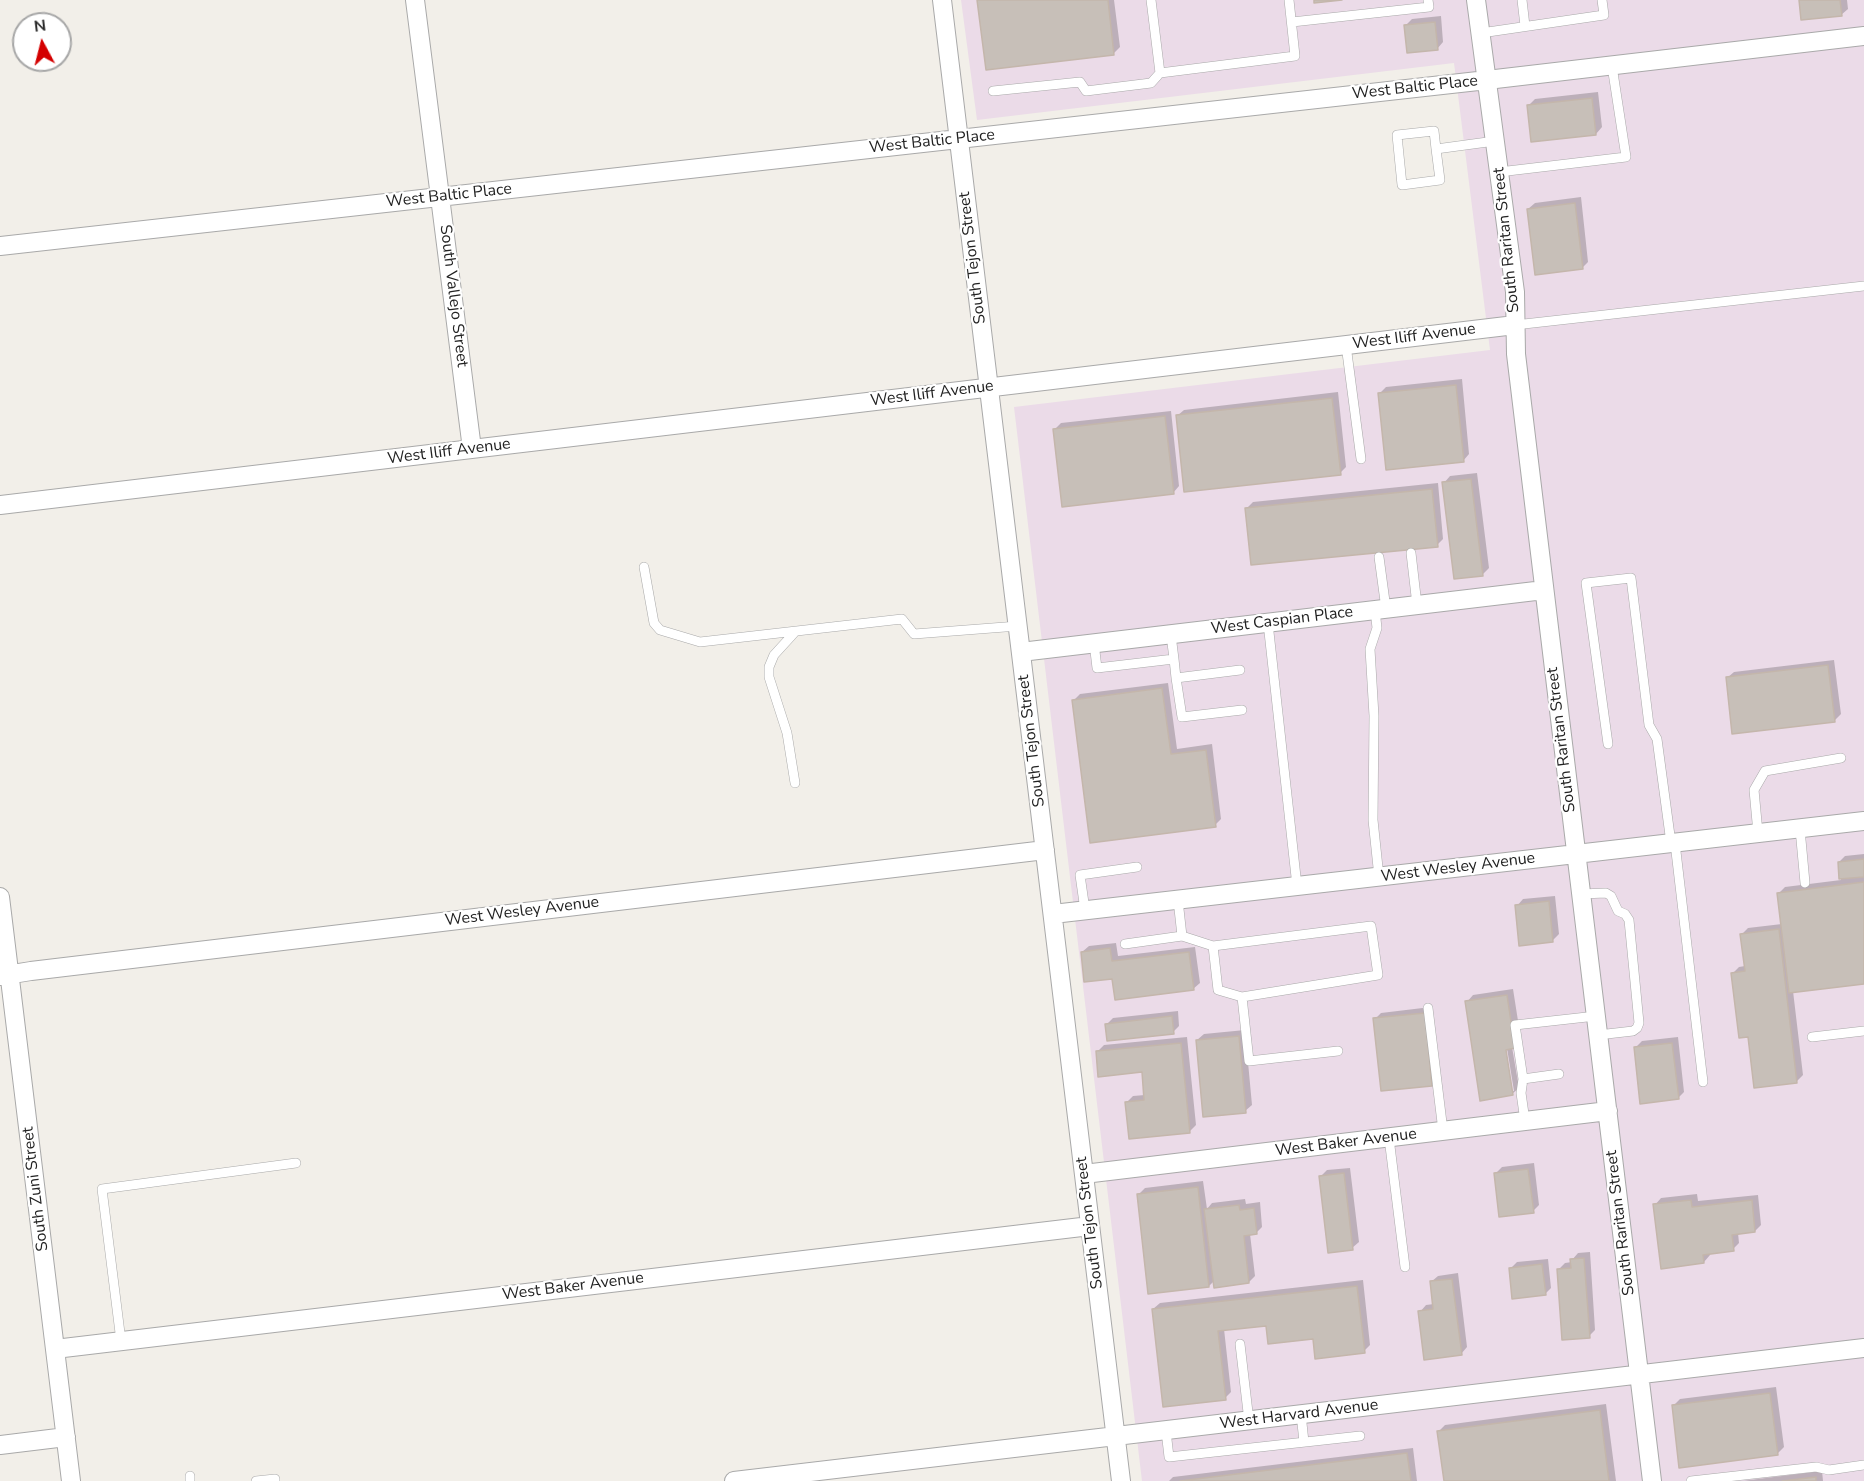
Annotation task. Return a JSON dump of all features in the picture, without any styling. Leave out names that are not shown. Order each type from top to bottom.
[{"type":"street","name":"South Vallejo Street","points":[[415,0],[472,449]]},
{"type":"street","name":"South Tejon Street","points":[[942,0],[1121,1481]]},
{"type":"street","name":"South Raritan Street","points":[[1476,0],[1515,292],[1516,354],[1652,1481]]},
{"type":"street","name":"West Baltic Place","points":[[0,246],[1864,36]]},
{"type":"street","name":"West Iliff Avenue","points":[[0,505],[1515,325]]},
{"type":"street","name":"West Caspian Place","points":[[1021,652],[1544,590]]},
{"type":"street","name":"West Wesley Avenue","points":[[1053,914],[1864,821]]},
{"type":"street","name":"West Wesley Avenue","points":[[5,976],[55,968],[1045,850]]},
{"type":"street","name":"South Zuni Street","points":[[0,897],[5,976],[71,1481]]},
{"type":"street","name":"West Baker Avenue","points":[[1084,1174],[1608,1111]]},
{"type":"street","name":"West Baker Avenue","points":[[55,1349],[1090,1226]]},
{"type":"street","name":"West Harvard Avenue","points":[[734,1481],[1864,1348]]},
{"type":"street","points":[[0,1445],[66,1437]]},
{"type":"lane","points":[[1151,0],[1160,73]]},
{"type":"lane","points":[[993,91],[1080,82],[1086,91],[1151,82],[1160,73],[1295,56],[1289,0]]},
{"type":"lane","points":[[1292,22],[1429,7],[1428,0]]},
{"type":"lane","points":[[1522,0],[1525,26]]},
{"type":"lane","points":[[1480,33],[1604,15],[1602,0]]},
{"type":"lane","points":[[1499,172],[1626,157],[1612,66]]},
{"type":"lane","points":[[1434,131],[1436,148],[1440,180],[1402,185],[1396,135],[1434,131]]},
{"type":"lane","points":[[1436,148],[1495,141]]},
{"type":"lane","name":"West Iliff Avenue","points":[[1515,325],[1864,286]]},
{"type":"lane","points":[[1346,345],[1361,459]]},
{"type":"lane","points":[[1411,553],[1417,605]]},
{"type":"lane","points":[[1379,557],[1381,609],[1370,649],[1374,716],[1373,820],[1379,877]]},
{"type":"lane","points":[[644,567],[654,622],[660,630],[700,642],[902,619],[914,634],[1018,626]]},
{"type":"lane","points":[[1608,744],[1586,583],[1631,578],[1649,725],[1657,739],[1673,843],[1703,1082]]},
{"type":"lane","points":[[1268,623],[1297,886]]},
{"type":"lane","points":[[795,632],[774,655],[769,667],[769,677],[787,733],[795,783]]},
{"type":"lane","points":[[1171,635],[1182,717],[1242,710]]},
{"type":"lane","points":[[1094,644],[1097,668],[1174,659]]},
{"type":"lane","points":[[1176,678],[1240,670]]},
{"type":"lane","points":[[1758,833],[1754,790],[1765,771],[1841,758]]},
{"type":"lane","points":[[1800,829],[1806,883]]},
{"type":"lane","points":[[1085,910],[1080,874],[1137,867]]},
{"type":"lane","points":[[1581,894],[1606,893],[1611,896],[1618,911],[1629,920],[1639,1023],[1633,1031],[1598,1035]]},
{"type":"lane","points":[[1178,900],[1182,936]]},
{"type":"lane","points":[[1125,944],[1182,936],[1213,946],[1371,926],[1378,975],[1242,998],[1218,990],[1213,946]]},
{"type":"lane","points":[[1242,998],[1249,1061],[1338,1051]]},
{"type":"lane","points":[[1428,1008],[1443,1131]]},
{"type":"lane","points":[[1525,1121],[1521,1093],[1523,1078],[1515,1025],[1596,1016]]},
{"type":"lane","points":[[1812,1037],[1864,1031]]},
{"type":"lane","points":[[1523,1078],[1559,1074]]},
{"type":"lane","points":[[1389,1138],[1406,1268]]},
{"type":"lane","points":[[121,1341],[102,1189],[296,1163]]},
{"type":"lane","points":[[1240,1344],[1249,1421]]},
{"type":"lane","points":[[1300,1414],[1304,1442]]},
{"type":"lane","points":[[1166,1431],[1169,1457],[1360,1436]]},
{"type":"lane","points":[[1691,1481],[1816,1467],[1829,1470],[1864,1465]]},
{"type":"lane","points":[[256,1481],[275,1479],[275,1481]]},
{"type":"shaded area","points":[[961,0],[1864,0],[1864,1481],[1142,1481],[1014,407],[1490,350],[1454,63],[977,120]]},
{"type":"building","points":[[977,0],[1108,0],[1114,55],[986,70]]},
{"type":"building","points":[[1314,0],[1342,0],[1314,3]]},
{"type":"building","points":[[1799,0],[1840,0],[1842,16],[1801,20]]},
{"type":"building","points":[[1435,22],[1438,50],[1407,53],[1404,25]]},
{"type":"building","points":[[1592,98],[1596,135],[1531,142],[1527,105]]},
{"type":"building","points":[[1575,203],[1583,269],[1535,275],[1527,209]]},
{"type":"building","points":[[1456,385],[1464,462],[1386,470],[1378,393]]},
{"type":"building","points":[[1332,398],[1341,475],[1184,492],[1176,415]]},
{"type":"building","points":[[1165,416],[1174,494],[1062,507],[1053,429]]},
{"type":"building","points":[[1471,479],[1483,576],[1454,579],[1442,482]]},
{"type":"building","points":[[1432,489],[1438,547],[1251,565],[1245,508]]},
{"type":"building","points":[[1828,665],[1835,722],[1732,734],[1726,677]]},
{"type":"building","points":[[1162,688],[1171,754],[1206,750],[1216,827],[1090,843],[1072,700]]},
{"type":"building","points":[[1864,859],[1864,877],[1839,879],[1838,862]]},
{"type":"building","points":[[1864,882],[1864,984],[1789,993],[1777,893]]},
{"type":"building","points":[[1549,901],[1553,942],[1519,946],[1515,905]]},
{"type":"building","points":[[1779,929],[1797,1083],[1754,1088],[1748,1037],[1739,1038],[1731,973],[1745,971],[1740,934]]},
{"type":"building","points":[[1110,948],[1112,961],[1189,952],[1194,990],[1115,1000],[1112,979],[1084,982],[1081,952]]},
{"type":"building","points":[[1507,995],[1515,1048],[1506,1050],[1513,1095],[1480,1101],[1465,1001]]},
{"type":"building","points":[[1425,1013],[1432,1086],[1381,1091],[1373,1018]]},
{"type":"building","points":[[1172,1016],[1174,1034],[1107,1041],[1105,1024]]},
{"type":"building","points":[[1239,1036],[1246,1113],[1203,1117],[1196,1040]]},
{"type":"building","points":[[1181,1043],[1190,1133],[1129,1139],[1125,1102],[1144,1100],[1142,1072],[1098,1077],[1096,1051]]},
{"type":"building","points":[[1672,1043],[1679,1099],[1640,1104],[1634,1047]]},
{"type":"building","points":[[1528,1169],[1534,1213],[1499,1217],[1494,1173]]},
{"type":"building","points":[[1344,1173],[1353,1250],[1328,1253],[1319,1176]]},
{"type":"building","points":[[1198,1187],[1209,1287],[1148,1294],[1137,1194]]},
{"type":"building","points":[[1691,1200],[1692,1207],[1752,1200],[1755,1232],[1732,1235],[1734,1251],[1703,1255],[1704,1263],[1661,1269],[1653,1204]]},
{"type":"building","points":[[1239,1205],[1240,1210],[1254,1208],[1257,1234],[1244,1236],[1249,1283],[1214,1288],[1204,1209]]},
{"type":"building","points":[[1584,1258],[1590,1338],[1562,1340],[1557,1269],[1571,1268],[1570,1259]]},
{"type":"building","points":[[1542,1264],[1546,1295],[1512,1299],[1509,1268]]},
{"type":"building","points":[[1452,1279],[1462,1355],[1424,1360],[1418,1311],[1433,1309],[1430,1281]]},
{"type":"building","points":[[1357,1286],[1365,1353],[1315,1359],[1313,1339],[1268,1344],[1266,1326],[1218,1331],[1226,1400],[1163,1407],[1152,1309]]},
{"type":"building","points":[[1770,1393],[1778,1455],[1679,1468],[1672,1405]]},
{"type":"building","points":[[1600,1410],[1609,1481],[1444,1481],[1437,1431]]},
{"type":"building","points":[[1407,1453],[1411,1481],[1180,1481]]},
{"type":"building","points":[[1816,1477],[1816,1481],[1782,1481]]}]
